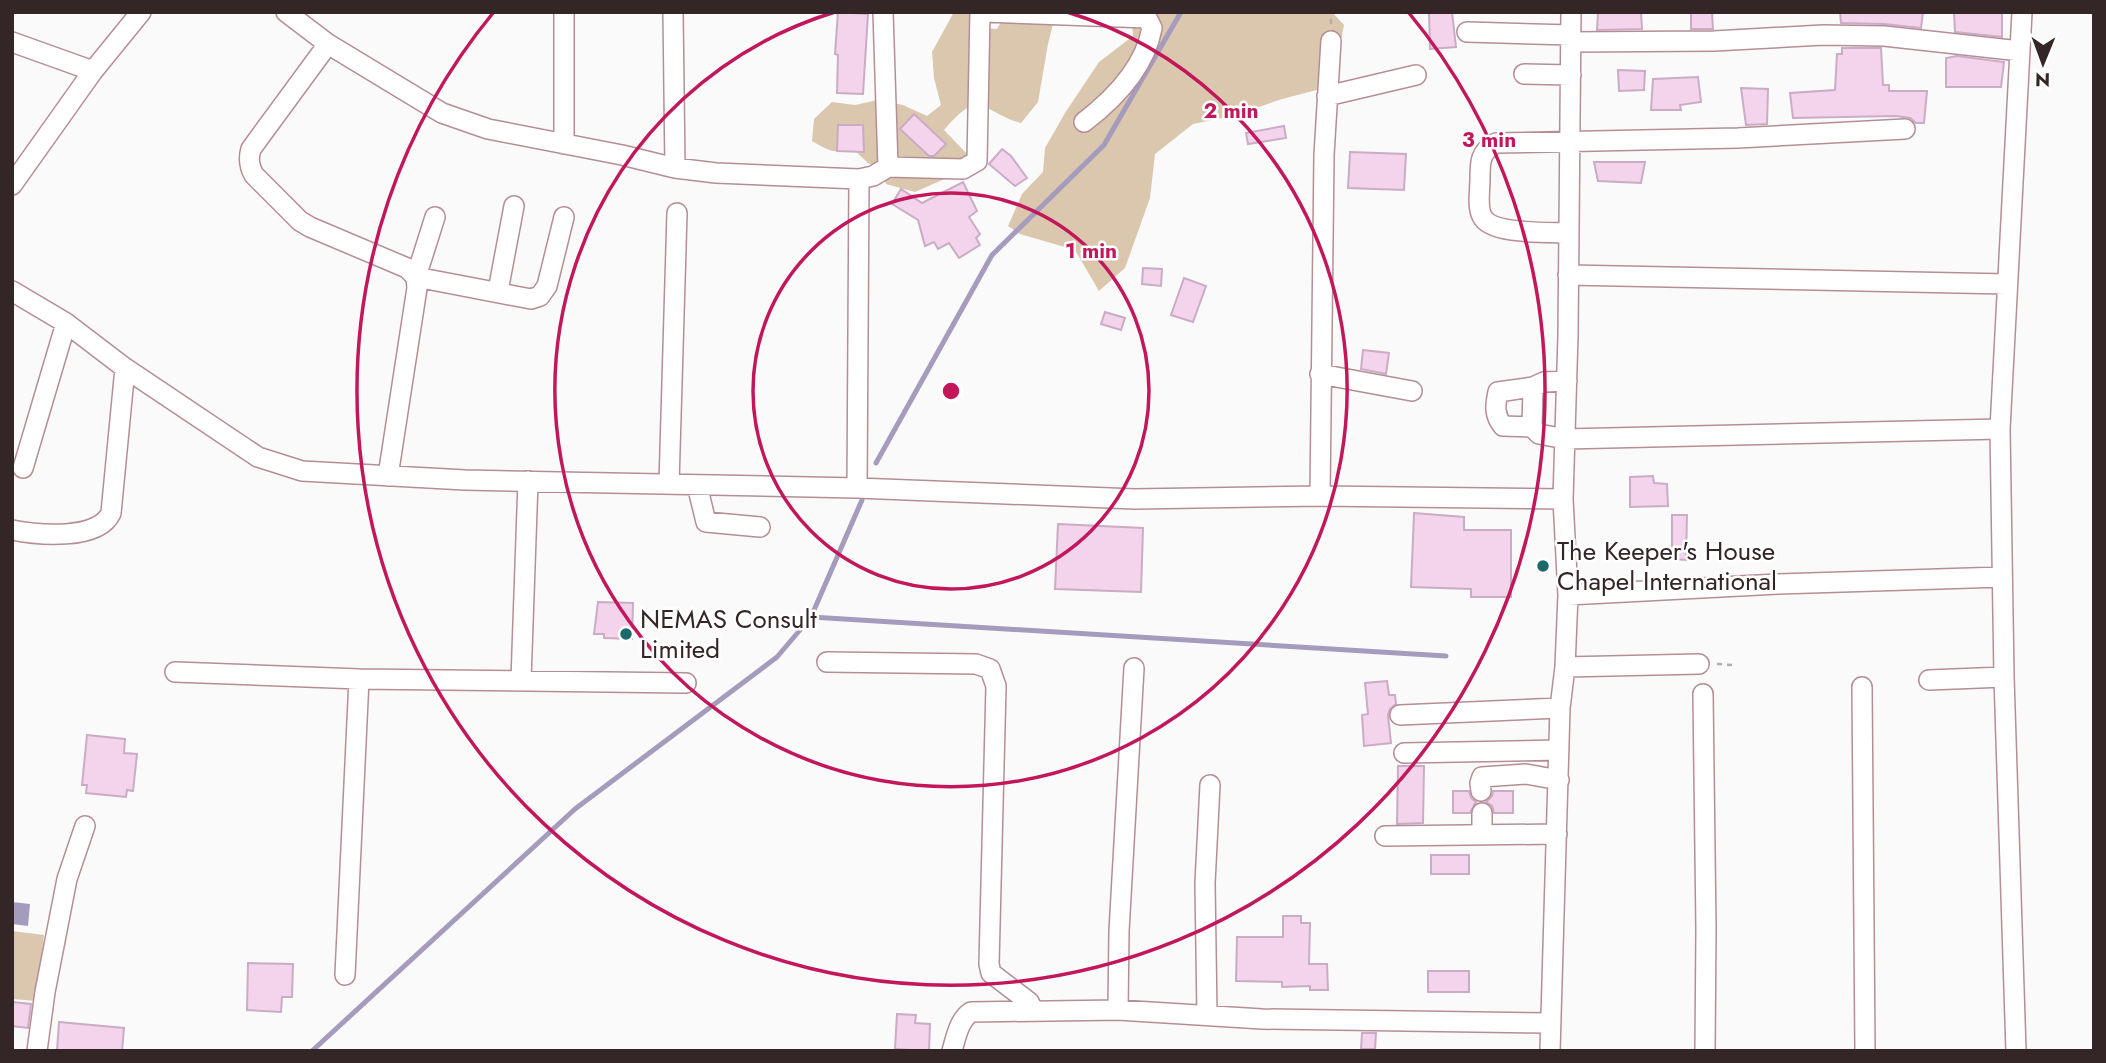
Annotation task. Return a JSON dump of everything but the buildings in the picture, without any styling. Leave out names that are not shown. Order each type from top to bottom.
[{"type":"street","points":[[12,185],[93,71],[141,12]]},
{"type":"street","points":[[286,12],[328,44],[442,113],[488,129],[674,168],[716,173],[859,179],[873,176],[888,167],[963,169],[977,161],[982,12],[1147,18],[1152,28],[1149,43],[1123,87],[1105,106],[1084,122]]},
{"type":"street","points":[[564,12],[564,144]]},
{"type":"street","points":[[673,12],[674,168]]},
{"type":"street","points":[[883,12],[888,167]]},
{"type":"street","points":[[1550,1051],[1560,708],[1568,595],[1563,499],[1569,275],[1571,12]]},
{"type":"street","points":[[2016,1051],[2004,677],[2000,429],[2022,12]]},
{"type":"street","points":[[1467,32],[1571,39],[1714,41],[1823,35],[1884,36],[2020,51]]},
{"type":"street","points":[[1320,496],[1320,374],[1327,96],[1331,41]]},
{"type":"street","points":[[12,42],[93,71]]},
{"type":"street","points":[[328,44],[251,149],[249,157],[254,175],[300,221],[407,268],[416,276],[531,299],[540,296],[547,286],[564,217]]},
{"type":"street","points":[[1524,74],[1571,75]]},
{"type":"street","points":[[1327,96],[1416,75]]},
{"type":"street","points":[[1569,233],[1505,230],[1486,223],[1480,215],[1481,155],[1496,144],[1738,138],[1905,129]]},
{"type":"street","points":[[857,488],[859,179]]},
{"type":"street","points":[[498,291],[514,206]]},
{"type":"street","points":[[669,484],[677,213]]},
{"type":"street","points":[[388,476],[417,288],[416,276],[435,218]]},
{"type":"street","points":[[1569,275],[2007,284]]},
{"type":"street","points":[[12,291],[66,323],[125,368],[258,457],[302,471],[528,481],[857,488],[1135,499],[1320,496],[1563,499]]},
{"type":"street","points":[[23,468],[66,323]]},
{"type":"street","points":[[12,530],[51,535],[98,527],[107,520],[111,513],[125,368]]},
{"type":"street","points":[[1320,374],[1412,391]]},
{"type":"street","points":[[1567,381],[1544,382],[1532,387],[1498,391],[1496,417],[1503,426],[1532,427],[1539,434],[1565,439],[2000,429]]},
{"type":"street","points":[[1532,387],[1532,427]]},
{"type":"street","points":[[521,680],[528,481]]},
{"type":"street","points":[[697,485],[706,522],[760,527]]},
{"type":"street","points":[[1568,595],[1777,584],[2002,577]]},
{"type":"street","points":[[827,662],[976,664],[990,669],[996,686],[989,964],[991,973],[1029,1002],[1033,1010]]},
{"type":"street","points":[[1565,667],[1699,664]]},
{"type":"street","points":[[1118,1010],[1119,931],[1134,668]]},
{"type":"street","points":[[175,672],[359,679],[686,683]]},
{"type":"street","points":[[1929,680],[2004,677]]},
{"type":"street","points":[[345,975],[359,679]]},
{"type":"street","points":[[1862,687],[1865,1051]]},
{"type":"street","points":[[1703,694],[1705,1051]]},
{"type":"street","points":[[1400,715],[1560,708]]},
{"type":"street","points":[[1404,753],[1559,750]]},
{"type":"street","points":[[1481,791],[1482,777],[1526,774],[1559,780]]},
{"type":"street","points":[[1207,1015],[1205,883],[1210,785]]},
{"type":"street","points":[[1482,813],[1482,834]]},
{"type":"street","points":[[37,1051],[45,992],[67,880],[85,826]]},
{"type":"street","points":[[1385,836],[1557,834]]},
{"type":"street","points":[[952,1051],[966,1014],[971,1012],[1118,1010],[1262,1019],[1551,1023]]},
{"type":"shaded area","points":[[954,12],[974,12],[982,28],[997,29],[1007,12],[1056,12],[1038,102],[1021,123],[982,106],[966,108],[944,130],[969,156],[949,177],[915,192],[886,184],[882,169],[868,163],[852,148],[836,151],[812,141],[814,119],[832,102],[855,105],[878,100],[903,105],[927,116],[941,105],[934,78],[932,52]]},
{"type":"shaded area","points":[[1131,12],[1332,12],[1344,25],[1332,86],[1232,116],[1193,124],[1155,154],[1150,198],[1125,268],[1099,291],[1075,250],[1020,234],[1008,226],[1022,194],[1043,172],[1045,148],[1065,113],[1099,62],[1133,36]]},
{"type":"shaded area","points":[[12,902],[30,904],[28,926],[12,924]]},
{"type":"shaded area","points":[[12,931],[44,935],[37,1001],[12,999]]},
{"type":"waterway","points":[[876,463],[992,255],[1104,145],[1181,12]]},
{"type":"waterway","points":[[312,1051],[575,809],[777,657],[811,617],[862,500]]},
{"type":"waterway","points":[[811,617],[1446,656]]},
{"type":"place","name":"The Keeper's House Chapel International","points":[[1543,566]]},
{"type":"place","name":"NEMAS Consult Limited","points":[[626,634]]}]
